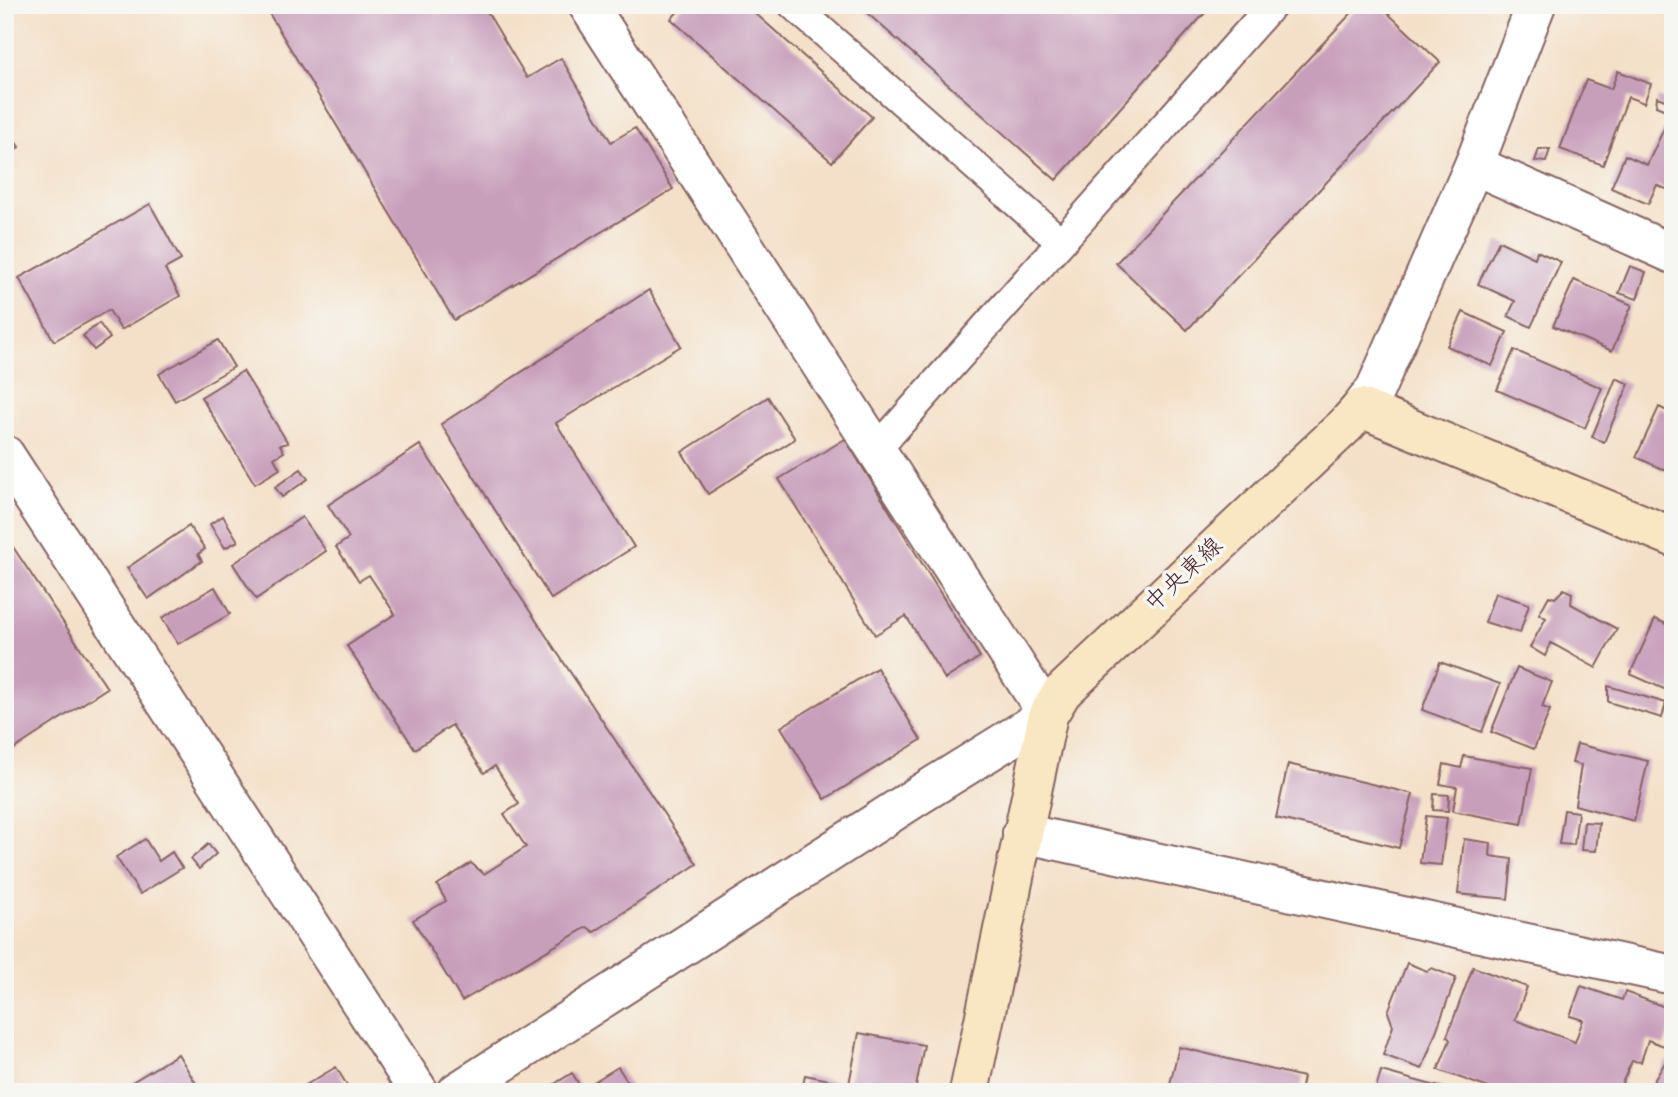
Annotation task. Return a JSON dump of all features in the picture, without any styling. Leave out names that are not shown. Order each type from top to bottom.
[{"type":"main road","points":[[1361,408],[1673,537]]},
{"type":"main road","name":"中央東線","points":[[969,1092],[1048,715],[1062,692],[1361,408]]},
{"type":"street","points":[[457,1092],[1048,715],[588,5]]},
{"type":"street","points":[[1361,408],[1375,390],[1474,165],[1536,5]]},
{"type":"street","points":[[1474,165],[1673,254]]},
{"type":"street","points":[[5,455],[419,1092]]},
{"type":"street","points":[[1022,833],[1673,975]]},
{"type":"lane","points":[[793,5],[1061,242]]},
{"type":"lane","points":[[876,450],[1272,5]]},
{"type":"building","points":[[264,5],[483,5],[527,78],[561,58],[611,142],[635,128],[673,189],[454,320]]},
{"type":"building","points":[[684,5],[746,5],[872,117],[832,162],[671,19]]},
{"type":"building","points":[[858,5],[1212,5],[1056,180]]},
{"type":"building","points":[[1359,5],[1379,5],[1440,62],[1187,330],[1116,263]]},
{"type":"building","points":[[1618,71],[1651,84],[1644,103],[1628,97],[1603,165],[1560,149],[1586,80],[1611,89]]},
{"type":"building","points":[[1657,97],[1673,103],[1673,113],[1656,106]]},
{"type":"building","points":[[1667,122],[1673,125],[1673,192],[1657,185],[1648,204],[1611,188],[1625,155],[1647,165]]},
{"type":"building","points":[[5,127],[19,147],[5,156]]},
{"type":"building","points":[[1539,149],[1550,149],[1546,162],[1535,161]]},
{"type":"building","points":[[150,204],[181,260],[165,269],[180,296],[121,330],[109,310],[54,341],[19,278]]},
{"type":"building","points":[[1499,241],[1535,258],[1537,251],[1561,262],[1531,327],[1508,316],[1515,301],[1478,284]]},
{"type":"building","points":[[1630,266],[1646,272],[1637,299],[1619,293]]},
{"type":"building","points":[[1574,280],[1632,305],[1612,351],[1553,326]]},
{"type":"building","points":[[649,290],[681,346],[556,423],[634,547],[551,599],[441,424]]},
{"type":"building","points":[[1463,312],[1507,332],[1492,366],[1447,346]]},
{"type":"building","points":[[99,323],[110,338],[94,350],[83,336]]},
{"type":"building","points":[[218,340],[234,367],[175,401],[159,374]]},
{"type":"building","points":[[1514,350],[1602,388],[1585,428],[1497,390]]},
{"type":"building","points":[[243,371],[288,443],[280,445],[284,452],[274,458],[280,469],[255,484],[201,397]]},
{"type":"building","points":[[1616,378],[1629,384],[1604,442],[1592,437]]},
{"type":"building","points":[[768,397],[795,439],[708,494],[682,452]]},
{"type":"building","points":[[1659,407],[1673,414],[1673,474],[1636,457]]},
{"type":"building","points":[[845,439],[980,657],[945,679],[906,616],[875,635],[779,479]]},
{"type":"building","points":[[420,445],[697,864],[594,932],[587,927],[462,1001],[413,920],[446,901],[437,885],[471,863],[484,874],[526,847],[504,814],[519,804],[495,766],[484,773],[452,725],[415,749],[347,646],[395,614],[369,575],[359,581],[336,547],[349,538],[328,505]]},
{"type":"building","points":[[301,469],[308,479],[282,497],[275,487]]},
{"type":"building","points":[[223,516],[238,541],[225,548],[210,524]]},
{"type":"building","points":[[302,517],[326,551],[256,599],[233,564]]},
{"type":"building","points":[[189,526],[205,549],[198,554],[202,561],[148,599],[127,568]]},
{"type":"building","points":[[5,535],[107,688],[5,755]]},
{"type":"building","points":[[215,587],[230,614],[178,644],[162,618]]},
{"type":"building","points":[[1564,589],[1572,593],[1571,604],[1617,629],[1596,668],[1551,643],[1545,656],[1530,647],[1546,618],[1539,614],[1549,596],[1555,598]]},
{"type":"building","points":[[1495,593],[1529,604],[1520,633],[1485,622]]},
{"type":"building","points":[[1655,619],[1673,627],[1673,693],[1630,674]]},
{"type":"building","points":[[1440,662],[1500,684],[1482,732],[1422,710]]},
{"type":"building","points":[[877,668],[921,740],[825,799],[781,727]]},
{"type":"building","points":[[1517,668],[1552,682],[1542,707],[1550,710],[1534,749],[1491,732]]},
{"type":"building","points":[[1608,686],[1666,703],[1662,718],[1608,702]]},
{"type":"building","points":[[1577,744],[1648,761],[1634,821],[1575,805],[1581,765],[1572,763]]},
{"type":"building","points":[[1464,756],[1532,768],[1522,824],[1453,811],[1457,787],[1440,784],[1444,764],[1461,768]]},
{"type":"building","points":[[1288,764],[1413,794],[1399,848],[1276,818]]},
{"type":"building","points":[[1434,794],[1449,795],[1448,811],[1433,810]]},
{"type":"building","points":[[1564,810],[1578,812],[1574,845],[1559,844]]},
{"type":"building","points":[[1426,816],[1447,818],[1441,865],[1420,863]]},
{"type":"building","points":[[1584,822],[1599,823],[1596,851],[1581,850]]},
{"type":"building","points":[[145,839],[159,861],[172,852],[182,868],[140,894],[116,857]]},
{"type":"building","points":[[1464,839],[1491,843],[1490,856],[1512,859],[1508,899],[1458,894]]},
{"type":"building","points":[[208,844],[216,854],[199,869],[191,859]]},
{"type":"building","points":[[1407,963],[1427,971],[1432,968],[1456,978],[1422,1069],[1383,1055],[1393,1026],[1388,1012]]},
{"type":"building","points":[[1473,967],[1527,987],[1515,1020],[1575,1042],[1583,1020],[1570,1016],[1581,986],[1622,1000],[1625,992],[1673,1010],[1673,1021],[1664,1046],[1648,1040],[1641,1062],[1632,1061],[1618,1092],[1500,1092],[1438,1070],[1450,1040],[1447,1036]]},
{"type":"building","points":[[859,1033],[924,1045],[915,1092],[802,1092],[805,1075],[849,1084]]},
{"type":"building","points":[[1179,1047],[1303,1077],[1300,1092],[1168,1092]]},
{"type":"building","points":[[178,1054],[201,1092],[116,1092]]},
{"type":"building","points":[[1666,1061],[1673,1065],[1673,1092],[1647,1092]]},
{"type":"building","points":[[336,1067],[351,1092],[294,1092]]},
{"type":"building","points":[[618,1067],[634,1092],[542,1092],[572,1073],[582,1089]]},
{"type":"building","points":[[1381,1071],[1454,1091],[1454,1092],[1375,1092]]}]
